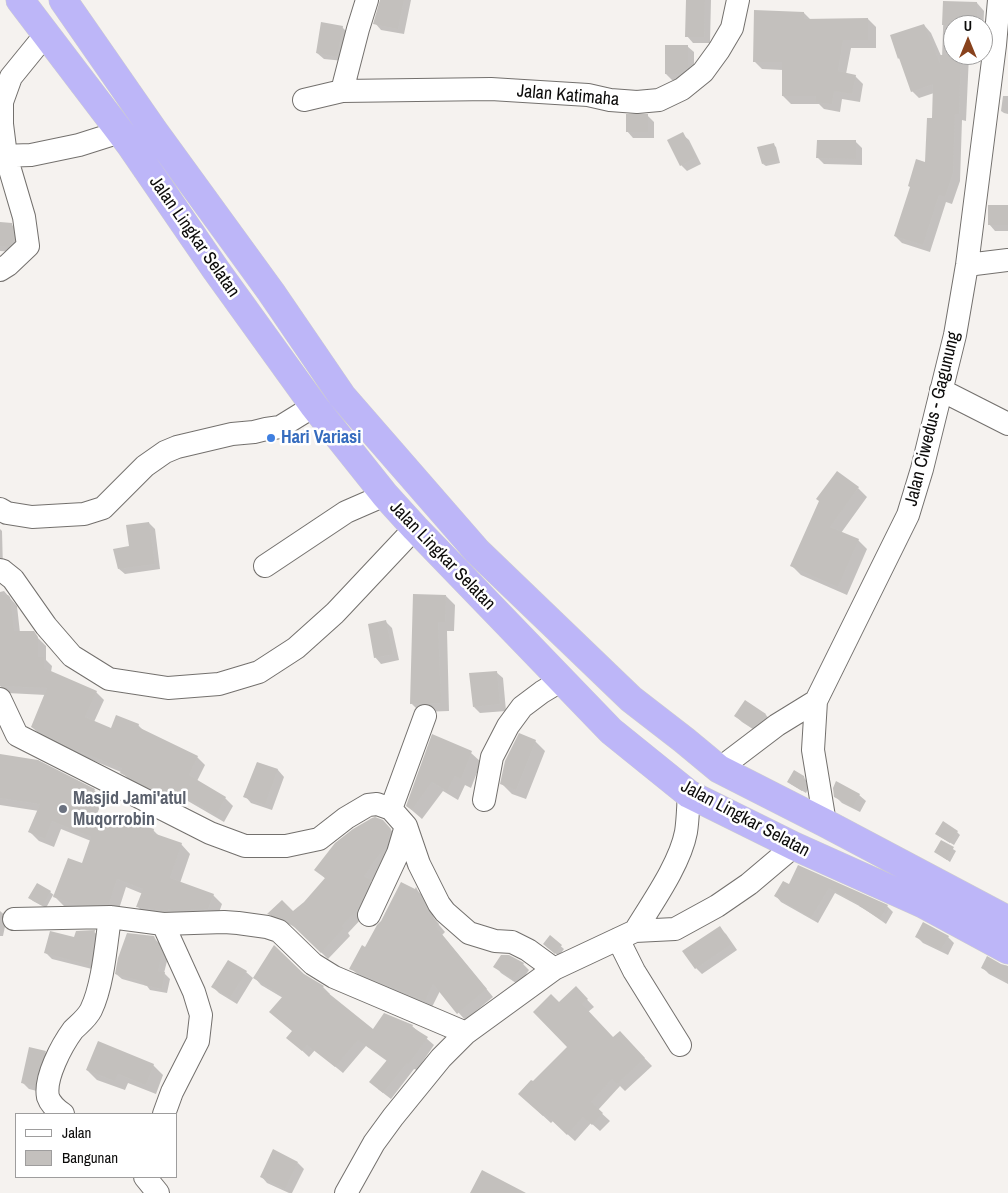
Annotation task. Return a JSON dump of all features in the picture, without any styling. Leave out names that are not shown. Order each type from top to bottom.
[{"type":"highway","name":"Jalan Lingkar Selatan","points":[[20,0],[120,132],[314,406],[385,495],[611,731],[689,794],[794,846],[923,904],[1008,950]]},
{"type":"highway","name":"Jalan Lingkar Selatan","points":[[63,0],[342,396],[477,551],[631,699],[719,769],[1008,920]]},
{"type":"highway","points":[[385,495],[411,477]]},
{"type":"street","points":[[342,91],[367,0]]},
{"type":"street","name":"Jalan Katimaha","points":[[304,100],[342,91],[491,89],[588,95],[610,100],[637,102],[659,100],[682,89],[703,72],[732,28],[738,0]]},
{"type":"street","name":"Jalan Ciwedus - Gagunung","points":[[816,701],[908,515],[922,469],[955,335],[967,264],[1002,14]]},
{"type":"street","points":[[0,270],[28,246],[24,217],[3,156],[2,102],[11,76],[46,34]]},
{"type":"street","points":[[3,156],[32,155],[79,145],[120,132]]},
{"type":"street","points":[[967,264],[1008,260]]},
{"type":"street","points":[[942,390],[1008,424]]},
{"type":"street","points":[[0,510],[32,517],[84,514],[95,511],[103,508],[145,466],[164,452],[177,447],[232,434],[280,427],[314,406]]},
{"type":"street","points":[[266,566],[346,512],[385,495]]},
{"type":"street","points":[[0,570],[13,579],[46,626],[72,656],[109,680],[168,688],[219,684],[259,672],[296,648],[335,613],[415,528]]},
{"type":"street","points":[[484,800],[492,757],[508,726],[522,706],[562,680]]},
{"type":"street","points":[[0,700],[8,738],[210,833],[245,846],[286,846],[319,839],[346,818],[368,805],[377,804],[390,809],[406,826],[419,864],[445,912],[469,933],[495,941],[512,942],[528,950],[554,969]]},
{"type":"street","points":[[719,769],[777,725],[816,701]]},
{"type":"street","points":[[816,701],[812,750],[825,823]]},
{"type":"street","points":[[390,809],[425,716]]},
{"type":"street","points":[[680,1045],[634,971],[627,935],[669,874],[680,853],[686,833],[689,794]]},
{"type":"street","points":[[369,915],[398,853],[406,826]]},
{"type":"street","points":[[346,1193],[374,1143],[393,1117],[441,1058],[466,1034],[554,969],[627,935],[675,929],[717,906],[749,884],[794,846]]},
{"type":"street","points":[[14,919],[110,916],[163,924],[180,922],[238,922],[267,927],[279,931],[312,964],[334,977],[466,1034]]},
{"type":"street","points":[[61,1113],[48,1098],[48,1083],[58,1055],[72,1031],[90,1012],[99,987],[110,916]]},
{"type":"street","points":[[163,924],[194,992],[201,1015],[198,1042],[172,1092],[164,1113]]},
{"type":"building","points":[[380,0],[404,0],[398,29],[373,24]]},
{"type":"building","points":[[686,0],[705,0],[704,37],[685,37]]},
{"type":"building","points":[[943,1],[977,2],[977,15],[943,15],[942,25]]},
{"type":"building","points":[[754,10],[804,12],[804,19],[868,18],[868,40],[843,40],[838,71],[856,75],[852,94],[834,91],[832,104],[815,102],[816,96],[782,96],[782,62],[753,62]]},
{"type":"building","points":[[321,22],[343,26],[337,57],[316,53]]},
{"type":"building","points":[[924,24],[940,63],[940,55],[943,55],[943,65],[961,65],[959,114],[955,114],[953,173],[945,197],[939,195],[923,245],[894,236],[910,187],[908,186],[916,159],[925,162],[927,118],[932,118],[933,84],[911,92],[890,35]]},
{"type":"building","points":[[665,45],[688,45],[688,67],[679,74],[665,74]]},
{"type":"building","points":[[626,114],[648,114],[648,132],[626,132]]},
{"type":"building","points":[[683,132],[696,157],[680,166],[667,140]]},
{"type":"building","points":[[817,140],[856,140],[856,159],[816,158]]},
{"type":"building","points":[[774,143],[778,160],[762,164],[757,147]]},
{"type":"building","points":[[988,205],[1008,205],[1008,225],[988,225]]},
{"type":"building","points":[[0,222],[12,223],[14,241],[8,247],[0,246]]},
{"type":"building","points":[[837,471],[859,487],[830,527],[859,539],[838,587],[790,566],[819,501],[816,499]]},
{"type":"building","points":[[149,522],[155,564],[118,569],[113,549],[129,546],[126,525]]},
{"type":"building","points":[[413,594],[446,595],[445,622],[438,622],[441,703],[410,704]]},
{"type":"building","points":[[0,595],[8,595],[10,597],[14,631],[34,631],[38,637],[38,657],[44,657],[44,668],[97,691],[85,717],[111,728],[116,715],[139,724],[138,727],[198,756],[189,775],[226,797],[216,815],[173,790],[170,798],[120,773],[122,768],[71,748],[31,727],[47,688],[0,686]]},
{"type":"building","points":[[386,620],[393,654],[374,658],[368,624]]},
{"type":"building","points":[[497,671],[500,704],[473,707],[469,673]]},
{"type":"building","points":[[745,700],[766,714],[752,728],[734,716]]},
{"type":"building","points":[[519,733],[536,740],[516,790],[500,784],[505,761]]},
{"type":"building","points":[[432,734],[472,751],[461,779],[455,776],[447,791],[432,782],[412,810],[406,806]]},
{"type":"building","points":[[0,754],[38,760],[95,789],[86,809],[138,827],[139,824],[154,829],[153,833],[182,843],[170,878],[214,894],[208,909],[173,911],[169,909],[164,911],[136,907],[143,889],[117,879],[109,904],[77,905],[53,897],[68,858],[82,863],[91,837],[52,821],[45,839],[28,832],[40,804],[0,798]]},
{"type":"building","points":[[257,762],[278,769],[265,805],[243,797]]},
{"type":"building","points":[[794,770],[804,776],[806,786],[802,791],[787,782]]},
{"type":"building","points":[[836,781],[860,794],[853,807],[834,797],[833,788]]},
{"type":"building","points":[[375,817],[383,820],[391,829],[387,845],[364,876],[371,880],[357,910],[342,926],[344,928],[321,953],[288,921],[267,914],[282,900],[293,911],[304,902],[325,878],[314,870],[335,843],[353,829]]},
{"type":"building","points":[[943,821],[958,831],[950,843],[935,834]]},
{"type":"building","points":[[941,840],[954,847],[947,860],[934,852]]},
{"type":"building","points":[[798,865],[888,905],[880,919],[860,905],[829,888],[811,918],[774,896],[783,881],[789,884]]},
{"type":"building","points":[[401,882],[415,889],[416,887],[428,912],[439,924],[436,927],[487,989],[457,1014],[433,984],[425,1001],[349,969],[362,945],[365,947],[381,921]]},
{"type":"building","points":[[37,883],[51,891],[43,905],[28,898]]},
{"type":"building","points":[[923,922],[949,936],[941,950],[915,937]]},
{"type":"building","points":[[720,926],[732,944],[695,969],[682,951]]},
{"type":"building","points":[[95,930],[89,965],[44,953],[50,931],[74,937],[76,931]]},
{"type":"building","points":[[127,933],[154,936],[162,954],[158,971],[165,972],[162,989],[144,985],[144,982],[115,974],[118,958]]},
{"type":"building","points":[[550,935],[562,945],[555,954],[543,944]]},
{"type":"building","points":[[274,945],[304,974],[324,986],[322,988],[373,1029],[384,1013],[413,1025],[412,1027],[428,1037],[409,1064],[407,1063],[383,1093],[369,1082],[387,1060],[358,1040],[335,1067],[307,1045],[302,1051],[286,1038],[292,1031],[269,1012],[283,996],[253,978]]},
{"type":"building","points":[[501,955],[509,955],[524,963],[513,979],[493,967]]},
{"type":"building","points":[[987,956],[1008,966],[1008,982],[981,968]]},
{"type":"building","points":[[228,960],[247,971],[230,998],[211,987]]},
{"type":"building","points":[[576,986],[588,999],[582,1004],[613,1037],[620,1031],[645,1058],[617,1084],[612,1079],[591,1102],[603,1113],[592,1125],[583,1117],[567,1135],[545,1114],[543,1116],[518,1094],[567,1047],[533,1012],[551,994],[559,1002]]},
{"type":"building","points":[[98,1041],[154,1064],[146,1085],[118,1074],[115,1081],[86,1070]]},
{"type":"building","points":[[29,1047],[46,1051],[39,1068],[35,1086],[21,1083]]},
{"type":"building","points":[[273,1149],[298,1162],[285,1189],[260,1177]]},
{"type":"building","points":[[482,1170],[526,1193],[470,1193]]},
{"type":"place","name":"Hari Variasi","points":[[271,438]]},
{"type":"place","name":"Masjid Jami'atul Muqorrobin","points":[[63,809]]}]
